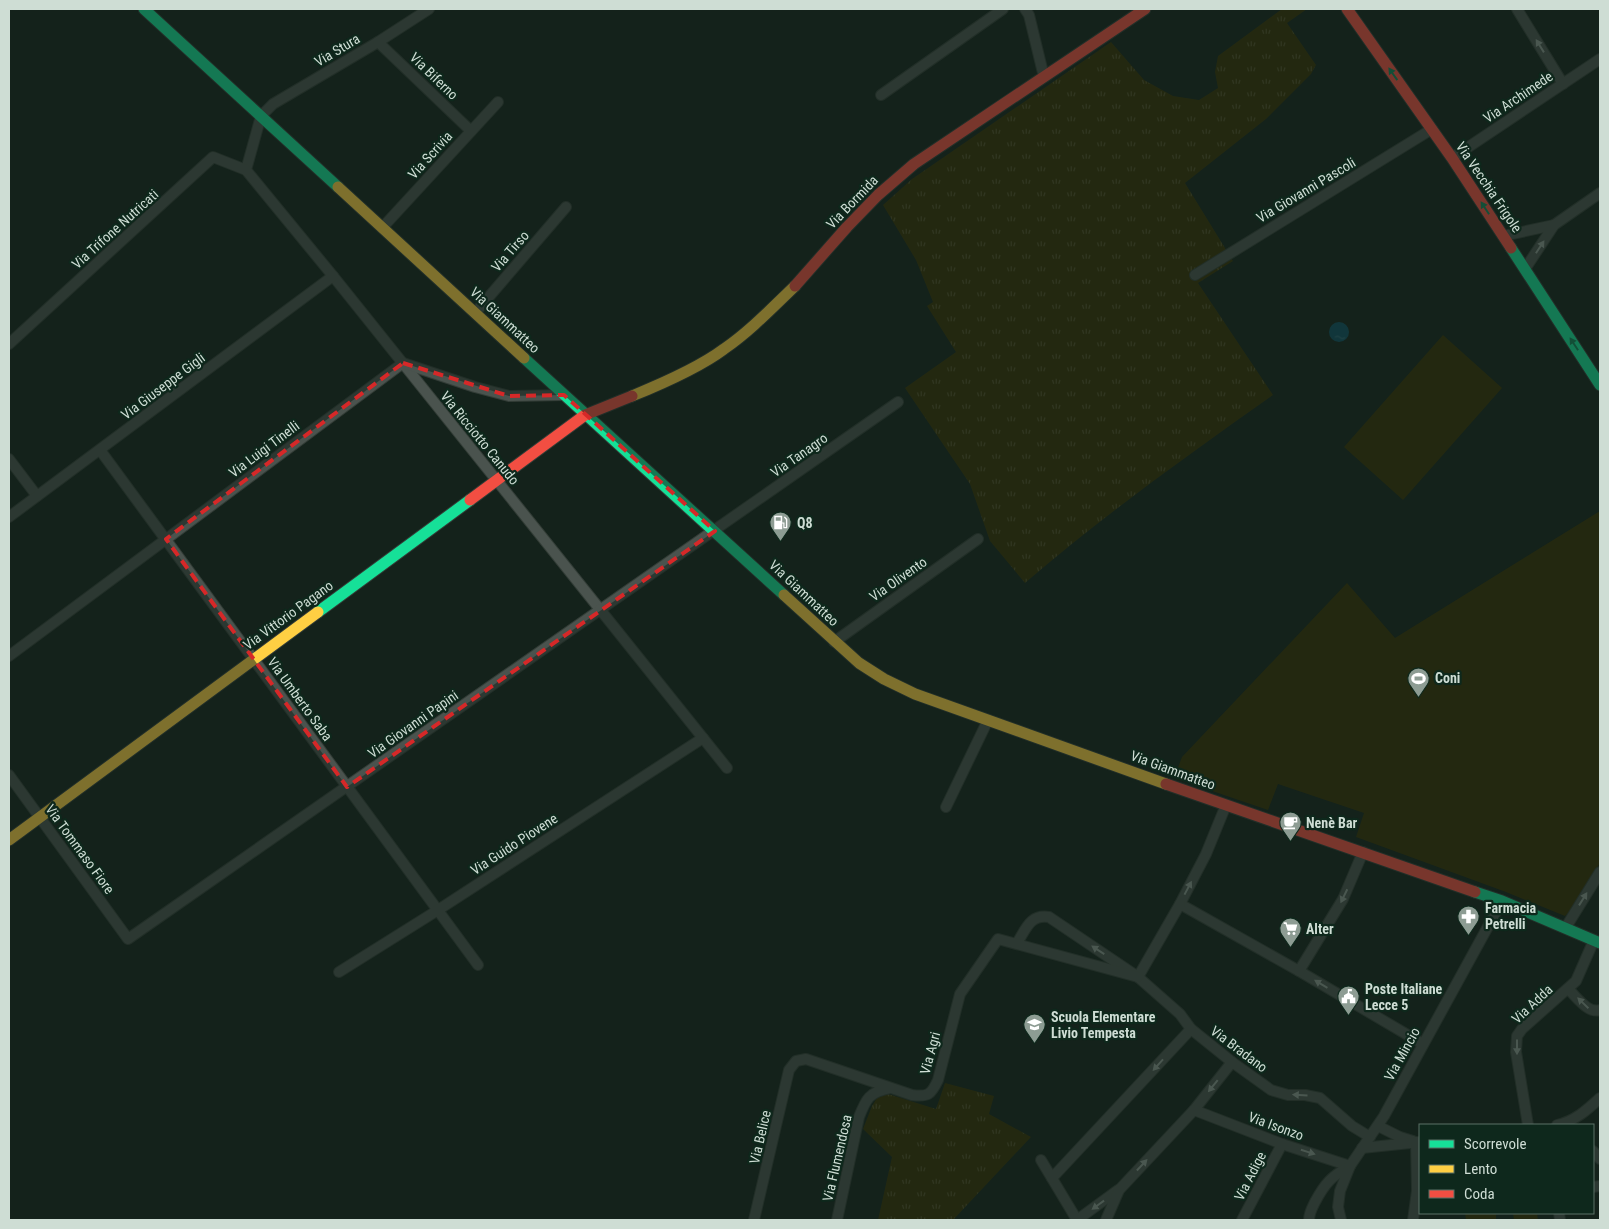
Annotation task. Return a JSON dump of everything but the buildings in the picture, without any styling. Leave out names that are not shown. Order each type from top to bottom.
[{"type":"street","name":"Via Giammatteo","points":[[144,9],[585,415],[859,663],[884,679],[915,694],[1502,901],[1597,942]]},
{"type":"street","name":"Via Stura","points":[[261,116],[273,104],[378,42],[429,9]]},
{"type":"street","points":[[881,95],[1003,9]]},
{"type":"street","points":[[1025,9],[1029,15],[1044,76]]},
{"type":"street","name":"Via Bormida","points":[[585,415],[640,394],[723,350],[760,320],[804,278],[847,227],[906,170],[1145,9]]},
{"type":"street","name":"Via Vecchia Frigole","points":[[1347,9],[1452,158],[1600,385]]},
{"type":"street","points":[[1517,9],[1563,84]]},
{"type":"street","name":"Via Biferno","points":[[378,42],[470,131]]},
{"type":"street","name":"Via Archimede","points":[[1452,158],[1600,59]]},
{"type":"street","name":"Via Scrivia","points":[[382,228],[498,102]]},
{"type":"street","points":[[246,170],[261,116]]},
{"type":"street","name":"Via Giovanni Pascoli","points":[[1195,275],[1432,129]]},
{"type":"street","name":"Via Trifone Nutricati","points":[[9,344],[213,157],[246,170]]},
{"type":"street","name":"Via Ricciotto Canudo","points":[[246,170],[727,768]]},
{"type":"street","points":[[1503,236],[1554,224],[1600,192]]},
{"type":"street","name":"Via Tirso","points":[[475,313],[566,207]]},
{"type":"street","points":[[1525,269],[1554,224]]},
{"type":"street","name":"Via Giuseppe Gigli","points":[[9,517],[333,276]]},
{"type":"street","points":[[403,364],[509,396],[564,395]]},
{"type":"street","name":"Via Luigi Tinelli","points":[[9,656],[403,364]]},
{"type":"street","name":"Via Tanagro","points":[[715,531],[898,402]]},
{"type":"street","name":"Via Vittorio Pagano","points":[[9,840],[585,415]]},
{"type":"street","name":"Via Umberto Saba","points":[[100,450],[478,965]]},
{"type":"street","points":[[9,459],[37,496]]},
{"type":"street","name":"Via Giovanni Papini","points":[[128,940],[715,531]]},
{"type":"street","name":"Via Olivento","points":[[834,642],[978,540]]},
{"type":"street","points":[[946,807],[988,720]]},
{"type":"street","name":"Via Guido Piovene","points":[[339,972],[703,738]]},
{"type":"street","name":"Via Tommaso Fiore","points":[[9,775],[128,940]]},
{"type":"street","points":[[1138,977],[1206,854],[1226,805]]},
{"type":"street","points":[[1299,971],[1343,899],[1363,852]]},
{"type":"street","points":[[1566,927],[1600,872]]},
{"type":"street","name":"Via Mincio","points":[[1350,1166],[1378,1126],[1502,901]]},
{"type":"street","points":[[1180,904],[1423,1044]]},
{"type":"street","points":[[1017,943],[1032,920],[1041,916],[1049,918],[1138,977],[1180,1014],[1191,1029]]},
{"type":"street","name":"Via Agri","points":[[796,1061],[806,1059],[912,1095],[924,1096],[933,1092],[938,1080],[960,994],[998,939],[1138,977]]},
{"type":"street","name":"Via Adda","points":[[1528,1124],[1516,1052],[1517,1036],[1522,1028],[1576,981],[1597,942]]},
{"type":"street","points":[[1568,989],[1590,1010],[1595,1012],[1600,1010]]},
{"type":"street","name":"Via Bradano","points":[[1052,1178],[1191,1029],[1271,1090],[1288,1095],[1320,1098],[1352,1126],[1370,1138]]},
{"type":"street","name":"Via Belice","points":[[754,1220],[789,1070],[796,1061]]},
{"type":"street","points":[[1041,1160],[1077,1220],[1119,1190],[1194,1110],[1232,1062]]},
{"type":"street","name":"Via Flumendosa","points":[[836,1220],[859,1117],[865,1102],[876,1091],[890,1088]]},
{"type":"street","points":[[1569,1124],[1600,1098]]},
{"type":"street","name":"Via Isonzo","points":[[1194,1110],[1282,1144],[1350,1166]]},
{"type":"street","points":[[1378,1126],[1400,1137],[1418,1142]]},
{"type":"street","points":[[1362,1148],[1418,1142]]},
{"type":"street","points":[[1413,1220],[1417,1191],[1418,1142]]},
{"type":"street","name":"Via Adige","points":[[1242,1220],[1282,1144]]},
{"type":"street","points":[[1309,1220],[1309,1215],[1323,1187],[1334,1175],[1350,1166]]},
{"type":"street","points":[[1341,1220],[1338,1207],[1340,1191],[1350,1166]]},
{"type":"street","points":[[1106,1220],[1119,1190]]},
{"type":"highlighted area","points":[[403,363],[509,396],[564,395],[715,531],[600,611],[347,787],[166,539]]},
{"type":"green space","points":[[1282,9],[1307,9],[1287,23],[1316,65],[1311,74],[1266,119],[1185,183],[1233,261],[1198,283],[1273,395],[1116,509],[1025,583],[990,541],[970,484],[905,388],[956,352],[927,306],[933,302],[916,260],[883,205],[912,179],[1111,42],[1144,80],[1173,96],[1199,100],[1218,88],[1215,72],[1218,56]]},
{"type":"green space","points":[[1443,335],[1502,388],[1403,500],[1344,447]]},
{"type":"green space","name":"Coni","points":[[1600,511],[1600,863],[1565,916],[1506,892],[1356,837],[1364,813],[1278,784],[1268,810],[1174,778],[1182,757],[1347,583],[1395,638]]},
{"type":"green space","points":[[945,1083],[994,1096],[989,1114],[1031,1137],[953,1220],[878,1220],[892,1157],[863,1129],[872,1106],[877,1098],[888,1094],[936,1109]]},
{"type":"green space","points":[[1465,1214],[1496,1214],[1496,1220],[1466,1220]]},
{"type":"green space","points":[[1513,1214],[1537,1214],[1538,1220],[1514,1220]]},
{"type":"water","points":[[1339,322],[1346,325],[1349,332],[1346,339],[1339,342],[1332,339],[1329,332],[1332,325]]},
{"type":"traffic: fast","points":[[144,9],[338,187]]},
{"type":"traffic: fast","points":[[1511,248],[1600,385]]},
{"type":"traffic: fast","points":[[524,358],[784,595]]},
{"type":"traffic: fast","points":[[318,612],[470,500]]},
{"type":"traffic: fast","points":[[1475,892],[1502,901],[1600,943]]},
{"type":"traffic: slow","points":[[338,187],[524,358]]},
{"type":"traffic: slow","points":[[632,396],[679,375],[714,356],[752,327],[795,286]]},
{"type":"traffic: slow","points":[[784,595],[859,663],[884,679],[915,694],[1166,784]]},
{"type":"traffic: slow","points":[[9,840],[318,612]]},
{"type":"traffic: jam","points":[[795,286],[878,195],[914,164],[1145,9]]},
{"type":"traffic: jam","points":[[1347,9],[1452,158],[1511,248]]},
{"type":"traffic: jam","points":[[470,500],[585,415],[632,396]]},
{"type":"traffic: jam","points":[[1166,784],[1475,892]]},
{"type":"place","name":"Q8","points":[[781,542]]},
{"type":"place","name":"Coni","points":[[1419,697]]},
{"type":"place","name":"Nenè Bar","points":[[1290,842]]},
{"type":"place","name":"Farmacia Petrelli","points":[[1469,935]]},
{"type":"place","name":"Alter","points":[[1290,948]]},
{"type":"place","name":"Poste Italiane Lecce 5","points":[[1349,1016]]},
{"type":"place","name":"Scuola Elementare Livio Tempesta","points":[[1035,1044]]}]
